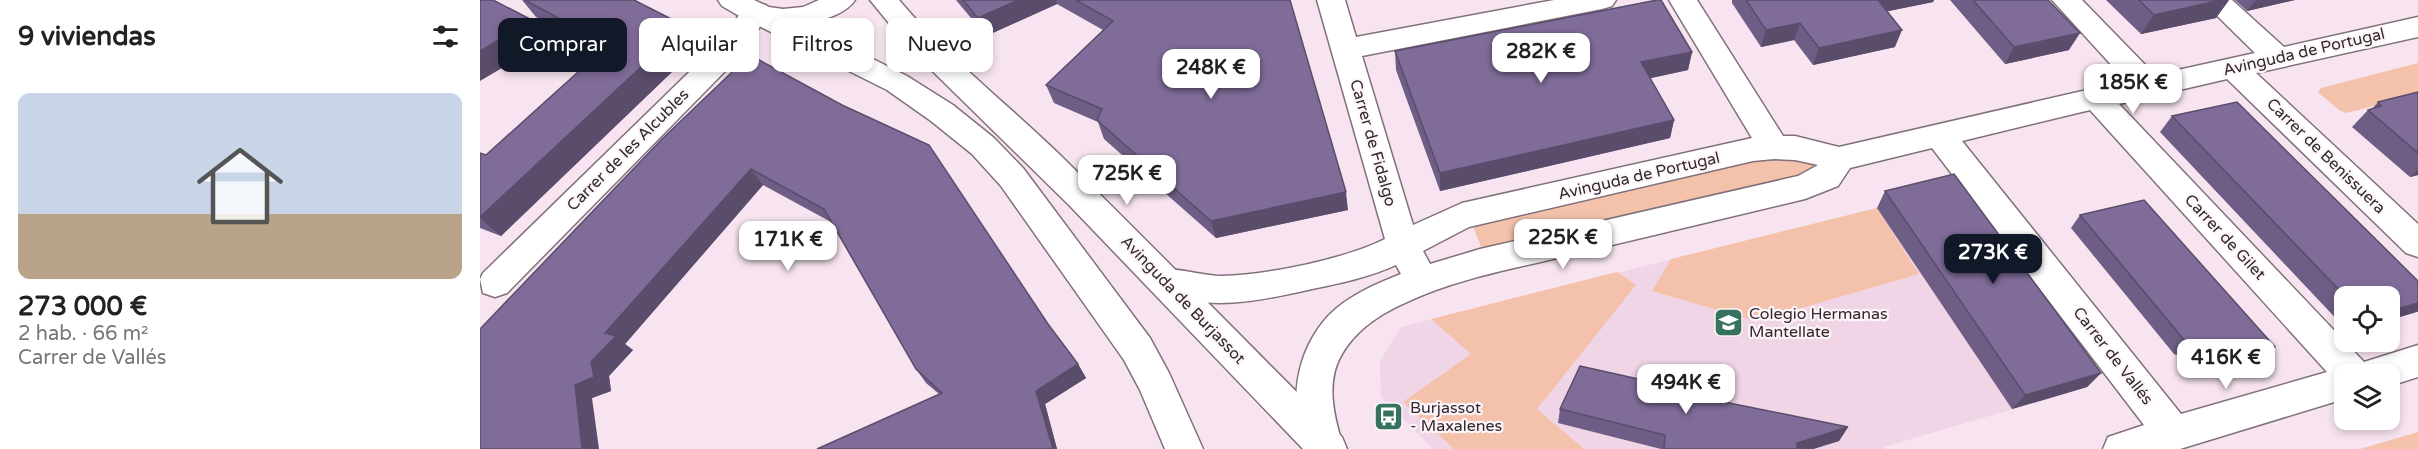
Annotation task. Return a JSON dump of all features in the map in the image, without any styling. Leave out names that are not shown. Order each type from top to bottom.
[{"type":"street","points":[[749,7],[775,18],[813,13],[842,0]]},
{"type":"street","name":"Avinguda de Burjassot","points":[[884,0],[934,57],[1007,121],[1326,447]]},
{"type":"street","name":"Carrer de Fidalgo","points":[[1331,0],[1403,244],[1410,261],[1428,278]]},
{"type":"street","points":[[1347,49],[1602,0]]},
{"type":"street","points":[[1683,0],[1774,147]]},
{"type":"street","points":[[2066,0],[2149,87]]},
{"type":"street","points":[[2215,0],[2278,58]]},
{"type":"street","points":[[749,7],[897,83],[942,113],[983,146],[1012,177],[1137,349],[1156,384],[1184,449]]},
{"type":"street","name":"Carrer de les Alcubles","points":[[485,286],[730,49],[749,7]]},
{"type":"street","name":"Avinguda de Portugal","points":[[1166,282],[1212,291],[1246,290],[1357,266],[1462,216],[1753,149],[1795,148],[1839,159],[2096,98],[2418,27]]},
{"type":"street","name":"Carrer de Benissuera","points":[[2233,68],[2415,238]]},
{"type":"street","name":"Carrer de Gilet","points":[[2096,98],[2343,364]]},
{"type":"street","name":"Carrer de Vallés","points":[[1940,136],[2175,434]]},
{"type":"street","points":[[1326,447],[1314,413],[1313,387],[1320,357],[1334,332],[1357,311],[1382,296],[1428,278],[1480,263],[1805,187],[1827,177],[1839,159]]},
{"type":"street","points":[[2400,366],[2418,361]]},
{"type":"street","points":[[2122,449],[2334,386]]},
{"type":"shaded area","points":[[2418,63],[2418,95],[2346,113],[2339,110],[2318,92],[2321,88]]},
{"type":"shaded area","points":[[1772,156],[1815,160],[1820,167],[1796,180],[1484,254],[1472,224]]},
{"type":"shaded area","name":"Colegio Hermanas Mantellate","points":[[1945,191],[2087,387],[1884,447],[1885,449],[1433,449],[1381,397],[1380,361],[1401,327]]},
{"type":"shaded area","points":[[1877,208],[1919,274],[1756,321],[1652,291],[1671,259]]},
{"type":"shaded area","points":[[1617,272],[1636,285],[1537,409],[1584,449],[1454,449],[1403,402],[1471,354],[1431,319]]},
{"type":"shaded area","points":[[2418,432],[2418,449],[2360,449]]},
{"type":"building","points":[[480,0],[493,0],[528,18],[498,18],[498,40],[480,51]]},
{"type":"building","points":[[525,0],[634,0],[669,18],[639,18],[639,69],[480,217],[480,153],[486,155],[578,72],[627,72],[627,18],[558,18]]},
{"type":"building","points":[[963,0],[1018,0],[978,18]]},
{"type":"building","points":[[1076,0],[1290,0],[1346,192],[1211,221],[1097,120],[1102,109],[1046,85],[1113,21]]},
{"type":"building","points":[[1661,0],[1692,52],[1641,62],[1674,120],[1440,173],[1395,51]]},
{"type":"building","points":[[1746,0],[1878,0],[1902,30],[1819,48],[1800,23],[1766,30]]},
{"type":"building","points":[[1973,0],[2048,0],[2080,33],[2014,47]]},
{"type":"building","points":[[2139,0],[2221,0],[2154,15]]},
{"type":"building","points":[[759,60],[771,66],[771,72],[781,72],[842,105],[929,145],[1048,324],[1078,364],[1036,391],[1053,449],[817,449],[942,393],[916,369],[824,209],[751,169],[605,333],[616,336],[591,362],[594,377],[575,385],[582,449],[480,449],[480,329],[662,139],[732,72],[759,72]]},
{"type":"building","points":[[2418,92],[2418,153],[2368,110],[2381,106],[2378,102]]},
{"type":"building","points":[[2237,102],[2418,281],[2418,303],[2400,308],[2400,286],[2335,286],[2172,116]]},
{"type":"building","points":[[1954,174],[2101,373],[2025,395],[1885,191]]},
{"type":"building","points":[[2144,200],[2275,347],[2251,366],[2186,342],[2080,215]]},
{"type":"building","points":[[1580,366],[1656,383],[1660,389],[1848,427],[1797,443],[1797,449],[1664,449],[1665,435],[1560,409]]},
{"type":"place","name":"Colegio Hermanas Mantellate","points":[[1728,323]]},
{"type":"place","name":"Burjassot - Maxalenes","points":[[1389,417]]}]
